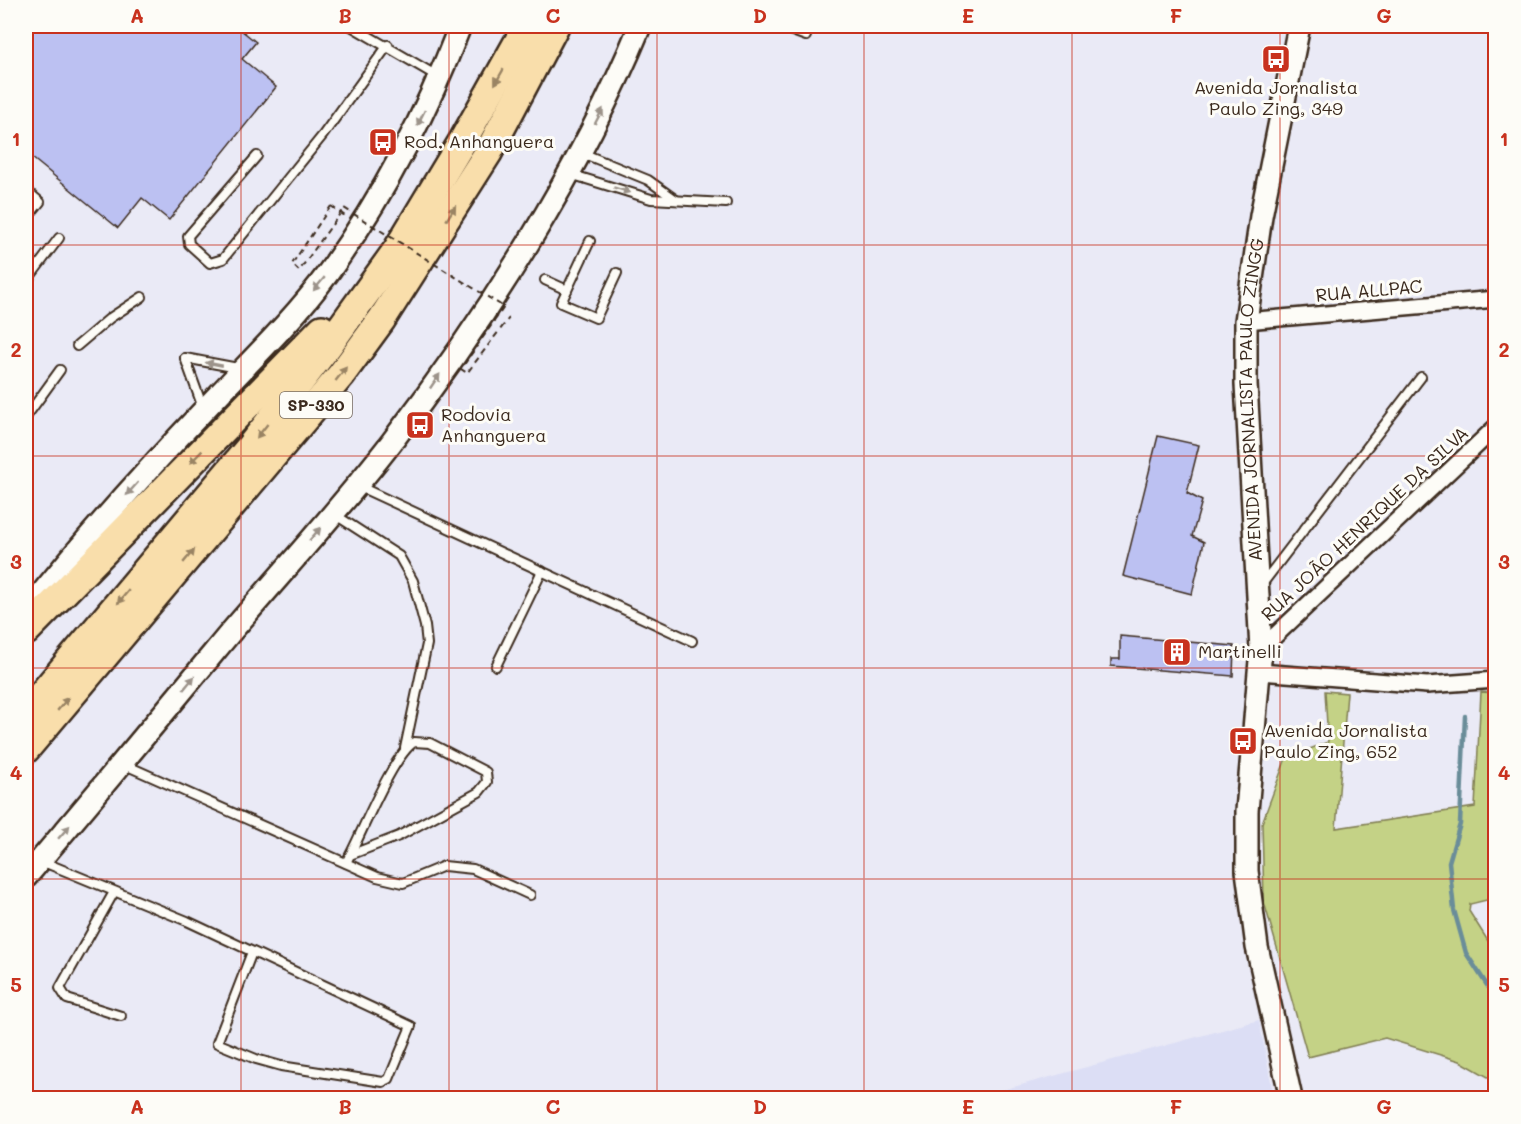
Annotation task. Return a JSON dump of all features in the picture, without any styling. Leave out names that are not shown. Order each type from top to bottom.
[{"type":"highway","name":"SP-330","points":[[26,713],[249,448],[398,250],[527,26]]},
{"type":"highway","name":"SP-330","points":[[26,749],[289,437],[382,319],[488,153],[555,26]]},
{"type":"highway","points":[[26,632],[398,250]]},
{"type":"main road","points":[[26,613],[102,522],[243,369],[333,265],[398,162],[439,78],[460,26]]},
{"type":"main road","points":[[26,877],[333,514],[410,417],[487,305],[568,174],[602,109],[640,26]]},
{"type":"main road","name":"AVENIDA JORNALISTA PAULO ZINGG","points":[[1291,1098],[1257,947],[1247,871],[1247,811],[1261,672],[1261,648],[1246,384],[1246,321],[1262,216],[1299,26]]},
{"type":"street","name":"RUA ALLPAC","points":[[1246,321],[1496,299]]},
{"type":"street","name":"RUA JOÃO HENRIQUE DA SILVA","points":[[1261,648],[1496,427]]},
{"type":"street","points":[[1261,672],[1427,685],[1496,680]]},
{"type":"lane","points":[[351,26],[387,45],[439,78]]},
{"type":"lane","points":[[779,26],[806,36]]},
{"type":"lane","points":[[257,156],[188,236],[189,244],[210,263],[223,259],[323,135],[387,45]]},
{"type":"lane","points":[[579,152],[648,180],[676,200]]},
{"type":"lane","points":[[568,174],[651,199],[726,203]]},
{"type":"lane","points":[[26,190],[40,202],[26,219]]},
{"type":"lane","points":[[26,282],[59,238]]},
{"type":"lane","points":[[590,241],[561,303],[596,318],[617,273]]},
{"type":"lane","points":[[545,280],[567,290]]},
{"type":"lane","points":[[77,346],[110,318],[142,297]]},
{"type":"lane","points":[[204,410],[185,358],[243,369]]},
{"type":"lane","points":[[26,417],[60,370]]},
{"type":"lane","points":[[1258,589],[1421,377]]},
{"type":"lane","points":[[357,485],[692,641]]},
{"type":"lane","points":[[333,514],[399,556],[413,581],[425,626],[427,644],[405,748],[348,859]]},
{"type":"lane","points":[[496,666],[542,571]]},
{"type":"lane","points":[[348,859],[399,836],[479,792],[487,782],[486,772],[430,743],[414,742],[405,748]]},
{"type":"lane","points":[[122,764],[348,859],[377,876],[403,882],[444,866],[473,869],[530,895]]},
{"type":"lane","points":[[40,860],[252,952],[411,1026],[389,1079],[383,1082],[281,1066],[217,1044],[252,952]]},
{"type":"lane","points":[[114,892],[60,991],[67,999],[121,1016]]},
{"type":"path","points":[[331,206],[292,264],[298,271],[344,208],[504,308],[460,369],[467,373],[509,318]]},
{"type":"shaded area","points":[[1259,1020],[1274,1098],[973,1098]]},
{"type":"green space","points":[[1325,691],[1347,693],[1336,828],[1475,807],[1481,692],[1495,693],[1495,898],[1470,904],[1469,911],[1495,952],[1495,1081],[1460,1061],[1385,1038],[1308,1057],[1264,902],[1262,823],[1286,758],[1328,742]]},
{"type":"building","points":[[26,26],[236,26],[256,42],[242,59],[276,87],[169,220],[142,198],[118,228],[26,153]]},
{"type":"building","points":[[1158,436],[1199,445],[1187,493],[1202,501],[1192,536],[1204,542],[1192,594],[1123,576]]},
{"type":"building","name":"Martinelli","points":[[1120,636],[1234,646],[1233,676],[1111,666],[1111,659],[1120,659]]},
{"type":"waterway","points":[[1465,716],[1460,824],[1449,862],[1454,910],[1466,953],[1496,999]]},
{"type":"place","name":"Avenida Jornalista Paulo Zing, 349","points":[[1276,59]]},
{"type":"place","name":"Rod. Anhanguera","points":[[383,142]]},
{"type":"place","name":"Rodovia Anhanguera","points":[[420,425]]},
{"type":"place","name":"Martinelli","points":[[1177,652]]},
{"type":"place","name":"Avenida Jornalista Paulo Zing, 652","points":[[1243,741]]}]
